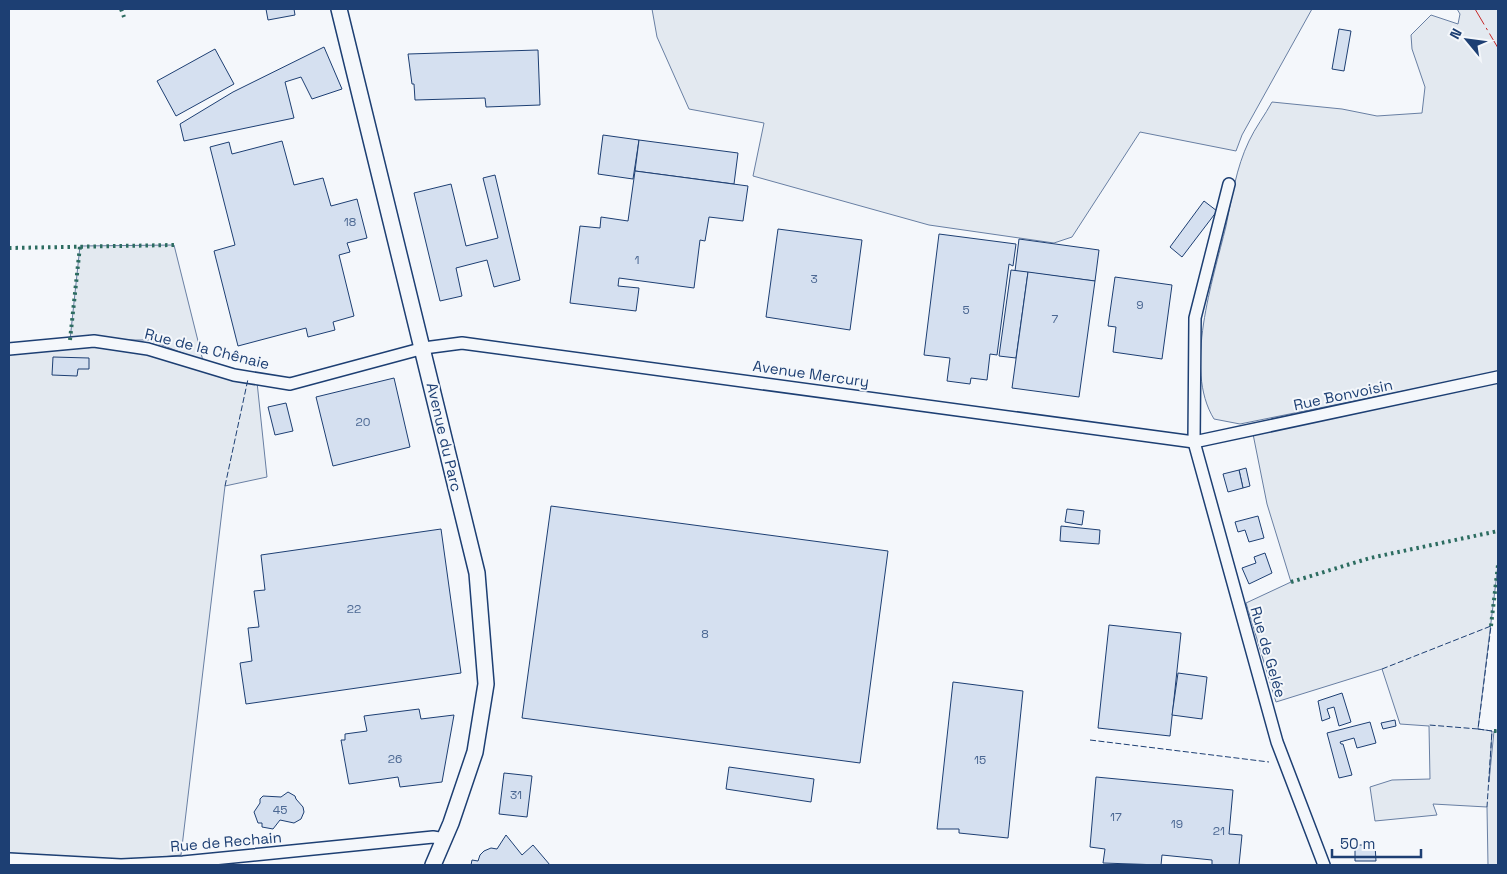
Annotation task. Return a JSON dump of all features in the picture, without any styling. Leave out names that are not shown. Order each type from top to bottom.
[{"type":"street","name":"Avenue du Parc","points":[[339,9],[424,348],[477,573],[486,684],[475,752],[445,839],[433,865]]},
{"type":"street","name":"Rue de Gelée","points":[[1229,184],[1195,318],[1194,442],[1277,742],[1324,865]]},
{"type":"street","name":"Rue de la Chênaie","points":[[9,349],[94,342],[148,349],[234,375],[290,384],[424,348]]},
{"type":"street","name":"Avenue Mercury","points":[[424,348],[462,343],[1194,442]]},
{"type":"street","name":"Rue Bonvoisin","points":[[1194,442],[1498,377]]},
{"type":"street","name":"Rue de Rechain","points":[[9,859],[121,865],[183,862],[434,838],[445,839]]},
{"type":"shaded area","points":[[652,9],[1312,9],[1242,135],[1236,151],[1140,132],[1072,237],[1054,243],[929,225],[753,176],[764,123],[689,109],[657,37]]},
{"type":"shaded area","points":[[1457,9],[1498,9],[1498,372],[1240,424],[1214,419],[1205,399],[1201,375],[1204,324],[1208,298],[1226,226],[1232,193],[1245,151],[1254,131],[1272,102],[1342,109],[1377,116],[1422,113],[1425,87],[1412,49],[1411,35],[1431,15],[1458,24],[1460,14]]},
{"type":"shaded area","points":[[174,245],[203,361],[149,340],[70,340],[80,246]]},
{"type":"shaded area","points":[[78,343],[162,351],[257,382],[267,477],[225,486],[181,855],[133,860],[9,853],[9,352]]},
{"type":"shaded area","points":[[1498,381],[1498,565],[1478,729],[1492,731],[1489,782],[1494,731],[1498,731],[1498,865],[1488,865],[1487,807],[1433,804],[1437,815],[1375,821],[1370,787],[1392,780],[1430,779],[1429,726],[1400,724],[1382,669],[1276,702],[1246,603],[1291,582],[1267,504],[1253,434]]},
{"type":"building","points":[[266,9],[294,9],[295,15],[268,20]]},
{"type":"building","points":[[1339,29],[1351,31],[1344,71],[1332,69]]},
{"type":"building","points":[[324,47],[342,89],[312,99],[301,77],[285,82],[294,118],[184,141],[180,124],[233,92]]},
{"type":"building","points":[[215,49],[234,84],[176,116],[157,81]]},
{"type":"building","points":[[538,50],[540,105],[486,107],[485,98],[415,100],[408,54]]},
{"type":"building","points":[[603,135],[639,140],[633,179],[598,174]]},
{"type":"building","points":[[639,140],[738,153],[734,184],[635,171]]},
{"type":"building","points":[[282,141],[294,185],[323,178],[331,206],[357,199],[367,238],[347,243],[350,252],[339,255],[354,316],[333,322],[335,330],[308,337],[306,328],[238,346],[214,251],[235,245],[210,147],[229,142],[232,154]]},
{"type":"building","points":[[635,171],[748,186],[743,221],[709,217],[705,241],[700,240],[694,288],[619,278],[618,286],[639,288],[636,311],[570,303],[580,226],[600,228],[601,217],[628,221]]},
{"type":"building","points":[[495,175],[520,280],[494,287],[487,260],[456,268],[462,296],[440,301],[414,193],[451,184],[466,246],[498,238],[483,178]]},
{"type":"building","points":[[1204,201],[1217,211],[1182,257],[1170,247]]},
{"type":"building","points":[[778,229],[862,240],[850,330],[766,317]]},
{"type":"building","points":[[939,234],[1016,244],[1013,266],[1009,264],[997,355],[990,354],[987,380],[971,378],[970,384],[947,381],[950,358],[924,355]]},
{"type":"building","points":[[1019,239],[1099,250],[1095,281],[1015,271]]},
{"type":"building","points":[[1011,270],[1028,272],[1016,358],[999,356]]},
{"type":"building","points":[[1028,272],[1095,281],[1079,397],[1012,388]]},
{"type":"building","points":[[1115,277],[1172,285],[1162,359],[1113,352],[1116,327],[1108,326]]},
{"type":"building","points":[[53,357],[89,358],[89,369],[78,369],[77,376],[52,375]]},
{"type":"building","points":[[394,378],[410,447],[333,466],[316,397]]},
{"type":"building","points":[[286,403],[293,431],[275,435],[268,407]]},
{"type":"building","points":[[1246,468],[1250,486],[1243,488],[1239,470]]},
{"type":"building","points":[[1239,470],[1243,488],[1228,492],[1223,474]]},
{"type":"building","points":[[551,506],[888,551],[860,763],[522,718]]},
{"type":"building","points":[[1067,509],[1084,511],[1082,525],[1065,522]]},
{"type":"building","points":[[1258,516],[1264,538],[1249,542],[1245,530],[1238,532],[1235,522]]},
{"type":"building","points":[[1061,526],[1100,530],[1099,544],[1060,541]]},
{"type":"building","points":[[441,529],[461,673],[246,704],[240,663],[252,661],[248,628],[259,627],[254,591],[265,590],[261,555]]},
{"type":"building","points":[[1265,553],[1272,573],[1249,584],[1242,568],[1256,563],[1254,557]]},
{"type":"building","points":[[1109,625],[1181,633],[1170,736],[1098,728]]},
{"type":"building","points":[[1178,673],[1207,677],[1202,719],[1172,715]]},
{"type":"building","points":[[953,682],[1023,691],[1008,838],[959,833],[959,829],[937,829]]},
{"type":"building","points":[[1342,693],[1351,722],[1339,726],[1334,707],[1327,709],[1330,718],[1322,721],[1318,701]]},
{"type":"building","points":[[419,709],[421,719],[454,715],[442,782],[400,787],[398,777],[349,784],[341,740],[345,740],[345,734],[367,731],[364,716]]},
{"type":"building","points":[[1395,720],[1396,726],[1383,729],[1381,723]]},
{"type":"building","points":[[1370,722],[1376,743],[1357,748],[1354,738],[1340,742],[1343,744],[1352,775],[1339,778],[1327,733]]},
{"type":"building","points":[[729,767],[814,779],[811,802],[726,789]]},
{"type":"building","points":[[504,773],[532,776],[527,817],[499,814]]},
{"type":"building","points":[[1096,777],[1233,790],[1229,834],[1242,835],[1239,865],[1212,865],[1212,860],[1162,855],[1161,865],[1103,863],[1105,849],[1090,847]]},
{"type":"building","points":[[288,792],[295,796],[303,807],[304,812],[301,819],[294,823],[280,820],[273,829],[262,827],[262,823],[258,823],[254,812],[260,803],[260,799],[263,796],[281,797]]},
{"type":"building","points":[[506,835],[522,855],[533,845],[550,865],[471,865],[472,860],[478,861],[484,851],[491,848],[497,849]]},
{"type":"building","points":[[1355,845],[1375,845],[1376,861],[1355,861]]},
{"type":"hedge","points":[[121,9],[124,17]]},
{"type":"hedge","points":[[9,248],[174,245]]},
{"type":"hedge","points":[[70,340],[80,246]]},
{"type":"hedge","points":[[1291,582],[1370,558],[1498,531]]},
{"type":"hedge","points":[[1491,626],[1498,565]]},
{"type":"fence","points":[[225,486],[248,379]]},
{"type":"fence","points":[[1382,669],[1491,626],[1478,729],[1429,725]]},
{"type":"fence","points":[[1478,729],[1492,731],[1487,807]]},
{"type":"fence","points":[[1090,740],[1269,762]]},
{"type":"power","points":[[1475,9],[1498,48]]}]
